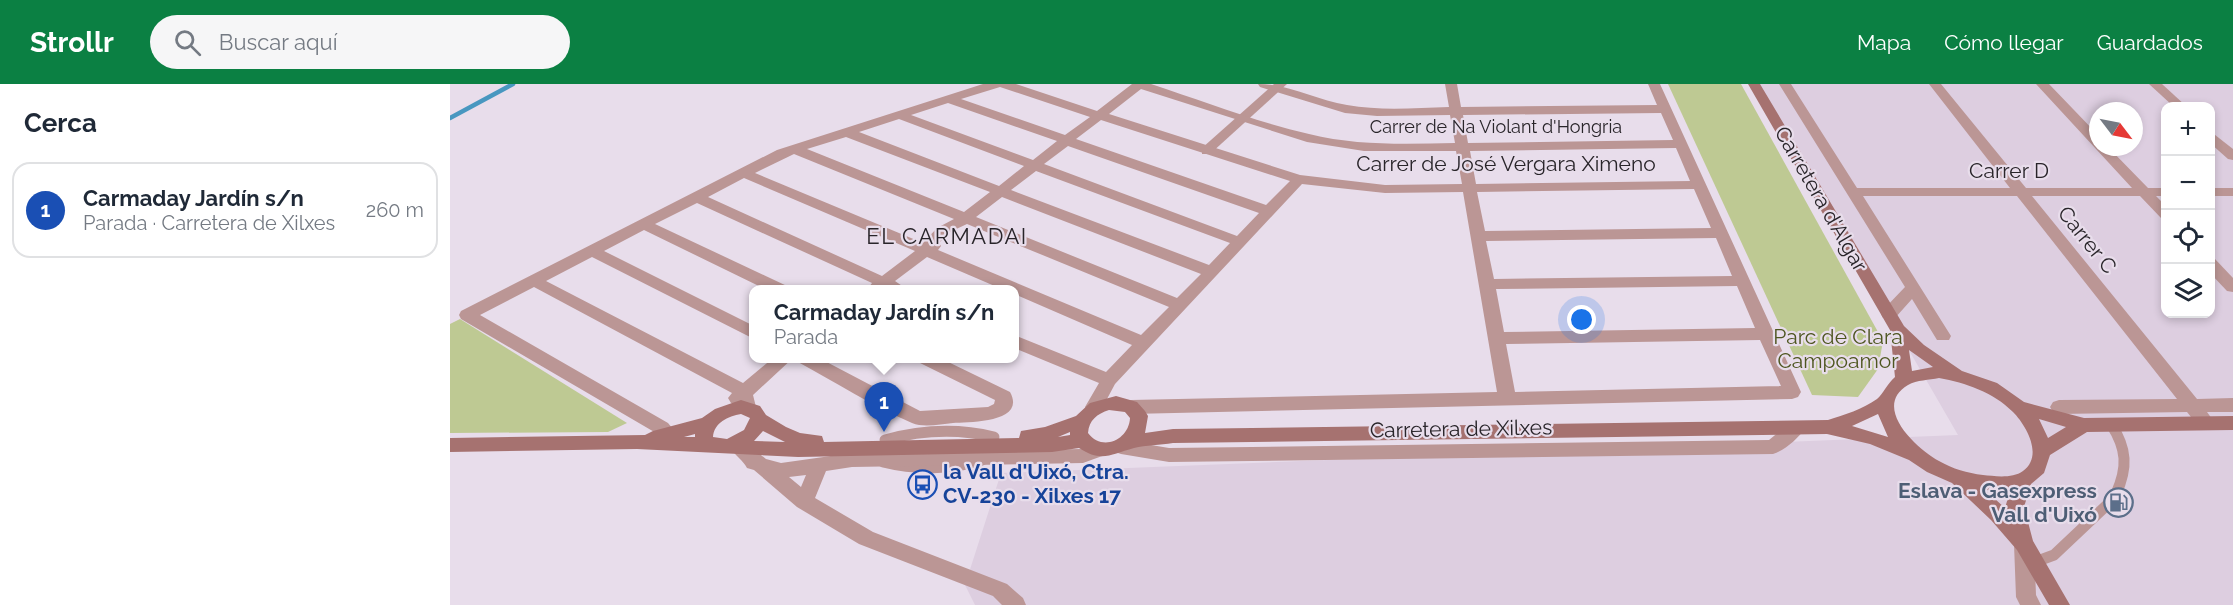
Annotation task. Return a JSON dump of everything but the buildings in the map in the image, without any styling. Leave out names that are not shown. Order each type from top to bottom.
[{"type":"main road","name":"Carretera d'Algar","points":[[1754,84],[1898,330],[1918,349],[1960,375]]},
{"type":"main road","name":"Carretera d'Algar","points":[[1898,330],[1904,378]]},
{"type":"main road","points":[[1939,372],[1960,375],[2001,393],[2019,406],[2036,428],[2043,450],[2041,462],[2023,480],[2004,484],[1981,483],[1957,477],[1935,468],[1915,455],[1898,437],[1888,419],[1886,402],[1891,388],[1904,378],[1920,373],[1939,372]]},
{"type":"main road","name":"Carretera de Xilxes","points":[[1827,428],[1856,418],[1886,402]]},
{"type":"main road","points":[[638,442],[709,423],[726,410],[750,406]]},
{"type":"main road","points":[[750,406],[775,431],[802,442],[1046,434],[1081,421],[1094,408],[1129,410],[1135,436],[1125,444],[1099,450],[1086,445],[1081,440],[1078,434],[1081,421]]},
{"type":"main road","points":[[735,447],[748,438],[758,426],[750,406]]},
{"type":"main road","points":[[2019,406],[2084,425],[2233,423]]},
{"type":"main road","name":"Carretera de Xilxes","points":[[1129,410],[1173,436]]},
{"type":"main road","points":[[709,423],[703,436],[709,445]]},
{"type":"main road","points":[[2043,450],[2084,425]]},
{"type":"main road","name":"Carretera de Xilxes","points":[[1125,444],[1173,436],[1827,428],[1873,438],[1915,455]]},
{"type":"main road","points":[[450,445],[638,442],[798,450],[1052,445],[1081,440]]},
{"type":"main road","points":[[1957,477],[1998,514],[2024,544],[2060,605]]},
{"type":"main road","points":[[2023,480],[2014,507],[2024,544]]},
{"type":"street","points":[[668,434],[662,428],[467,315],[794,149],[994,84]]},
{"type":"street","name":"Carrer de José Vergara Ximeno","points":[[1004,84],[1206,151],[1299,179],[1385,189],[1700,185]]},
{"type":"street","points":[[880,285],[927,249],[943,243],[963,228],[964,220],[1140,84]]},
{"type":"street","name":"Carrer de Na Violant d'Hongria","points":[[1140,84],[1307,138],[1364,147],[1682,144]]},
{"type":"street","points":[[1451,84],[1507,397]]},
{"type":"street","points":[[1496,338],[1767,334],[1654,84]]},
{"type":"street","name":"Carretera d'Algar","points":[[1785,84],[1943,336]]},
{"type":"street","name":"Carrer C","points":[[1935,84],[2206,423]]},
{"type":"street","points":[[2042,84],[2089,134]]},
{"type":"street","points":[[2155,84],[2175,102]]},
{"type":"street","points":[[1206,151],[1244,117],[1274,85],[1345,109],[1377,112],[1666,109]]},
{"type":"street","points":[[948,99],[1269,211]]},
{"type":"street","points":[[899,115],[1240,242]]},
{"type":"street","points":[[846,132],[1211,272]]},
{"type":"street","points":[[2215,139],[2233,156]]},
{"type":"street","points":[[794,149],[964,220],[1180,305]]},
{"type":"street","points":[[2110,156],[2161,210]]},
{"type":"street","points":[[744,173],[1010,285]]},
{"type":"street","points":[[1094,408],[1109,380],[1299,179]]},
{"type":"street","name":"Carrer D","points":[[1853,192],[2161,192]]},
{"type":"street","points":[[2215,192],[2233,192]]},
{"type":"street","points":[[696,197],[877,285]]},
{"type":"street","points":[[643,224],[771,285]]},
{"type":"street","points":[[1478,236],[1721,233]]},
{"type":"street","points":[[592,250],[749,331]]},
{"type":"street","points":[[2212,264],[2233,287]]},
{"type":"street","points":[[534,281],[750,406],[781,363]]},
{"type":"street","points":[[1487,284],[1743,281]]},
{"type":"street","points":[[1889,314],[1912,288]]},
{"type":"street","points":[[1019,289],[1144,343]]},
{"type":"street","name":"Carretera de Xilxes","points":[[1129,410],[1507,397],[1792,392],[1767,334]]},
{"type":"street","points":[[1019,343],[1109,380]]},
{"type":"street","points":[[814,363],[918,418],[991,414],[1002,408],[1004,397],[934,363]]},
{"type":"street","points":[[1109,380],[1110,398],[1129,410]]},
{"type":"street","points":[[2059,407],[2233,405]]},
{"type":"street","name":"Carretera de Xilxes","points":[[1125,444],[1169,455],[1773,447],[1796,428]]},
{"type":"street","points":[[735,447],[804,501],[866,538],[1000,590],[1016,605]]},
{"type":"street","points":[[754,463],[781,471],[820,464],[874,460],[1083,456],[1099,450]]},
{"type":"street","points":[[804,501],[820,464]]},
{"type":"street","points":[[2024,544],[2026,597],[2031,605]]},
{"type":"lane","points":[[2035,562],[2055,555],[2112,499],[2121,483],[2126,459],[2124,444],[2111,424]]},
{"type":"shaded area","points":[[1755,84],[2233,84],[2233,605],[975,605],[965,585],[1001,473],[1958,435]]},
{"type":"green space","name":"Parc de Clara Campoamor","points":[[1668,84],[1741,84],[1883,341],[1878,369],[1858,397],[1812,395]]},
{"type":"green space","points":[[460,319],[627,423],[608,432],[450,433],[450,324]]},
{"type":"waterway","points":[[450,118],[513,84]]},
{"type":"place","name":"Carmaday Jardín s/n","points":[[884,432]]},
{"type":"place","name":"la Vall d'Uixó, Ctra. CV-230 - Xilxes 17","points":[[922,484]]},
{"type":"place","name":"Eslava - Gasexpress Vall d'Uixó","points":[[2118,503]]},
{"type":"district","name":"EL CARMADAI","points":[[947,236]]}]
